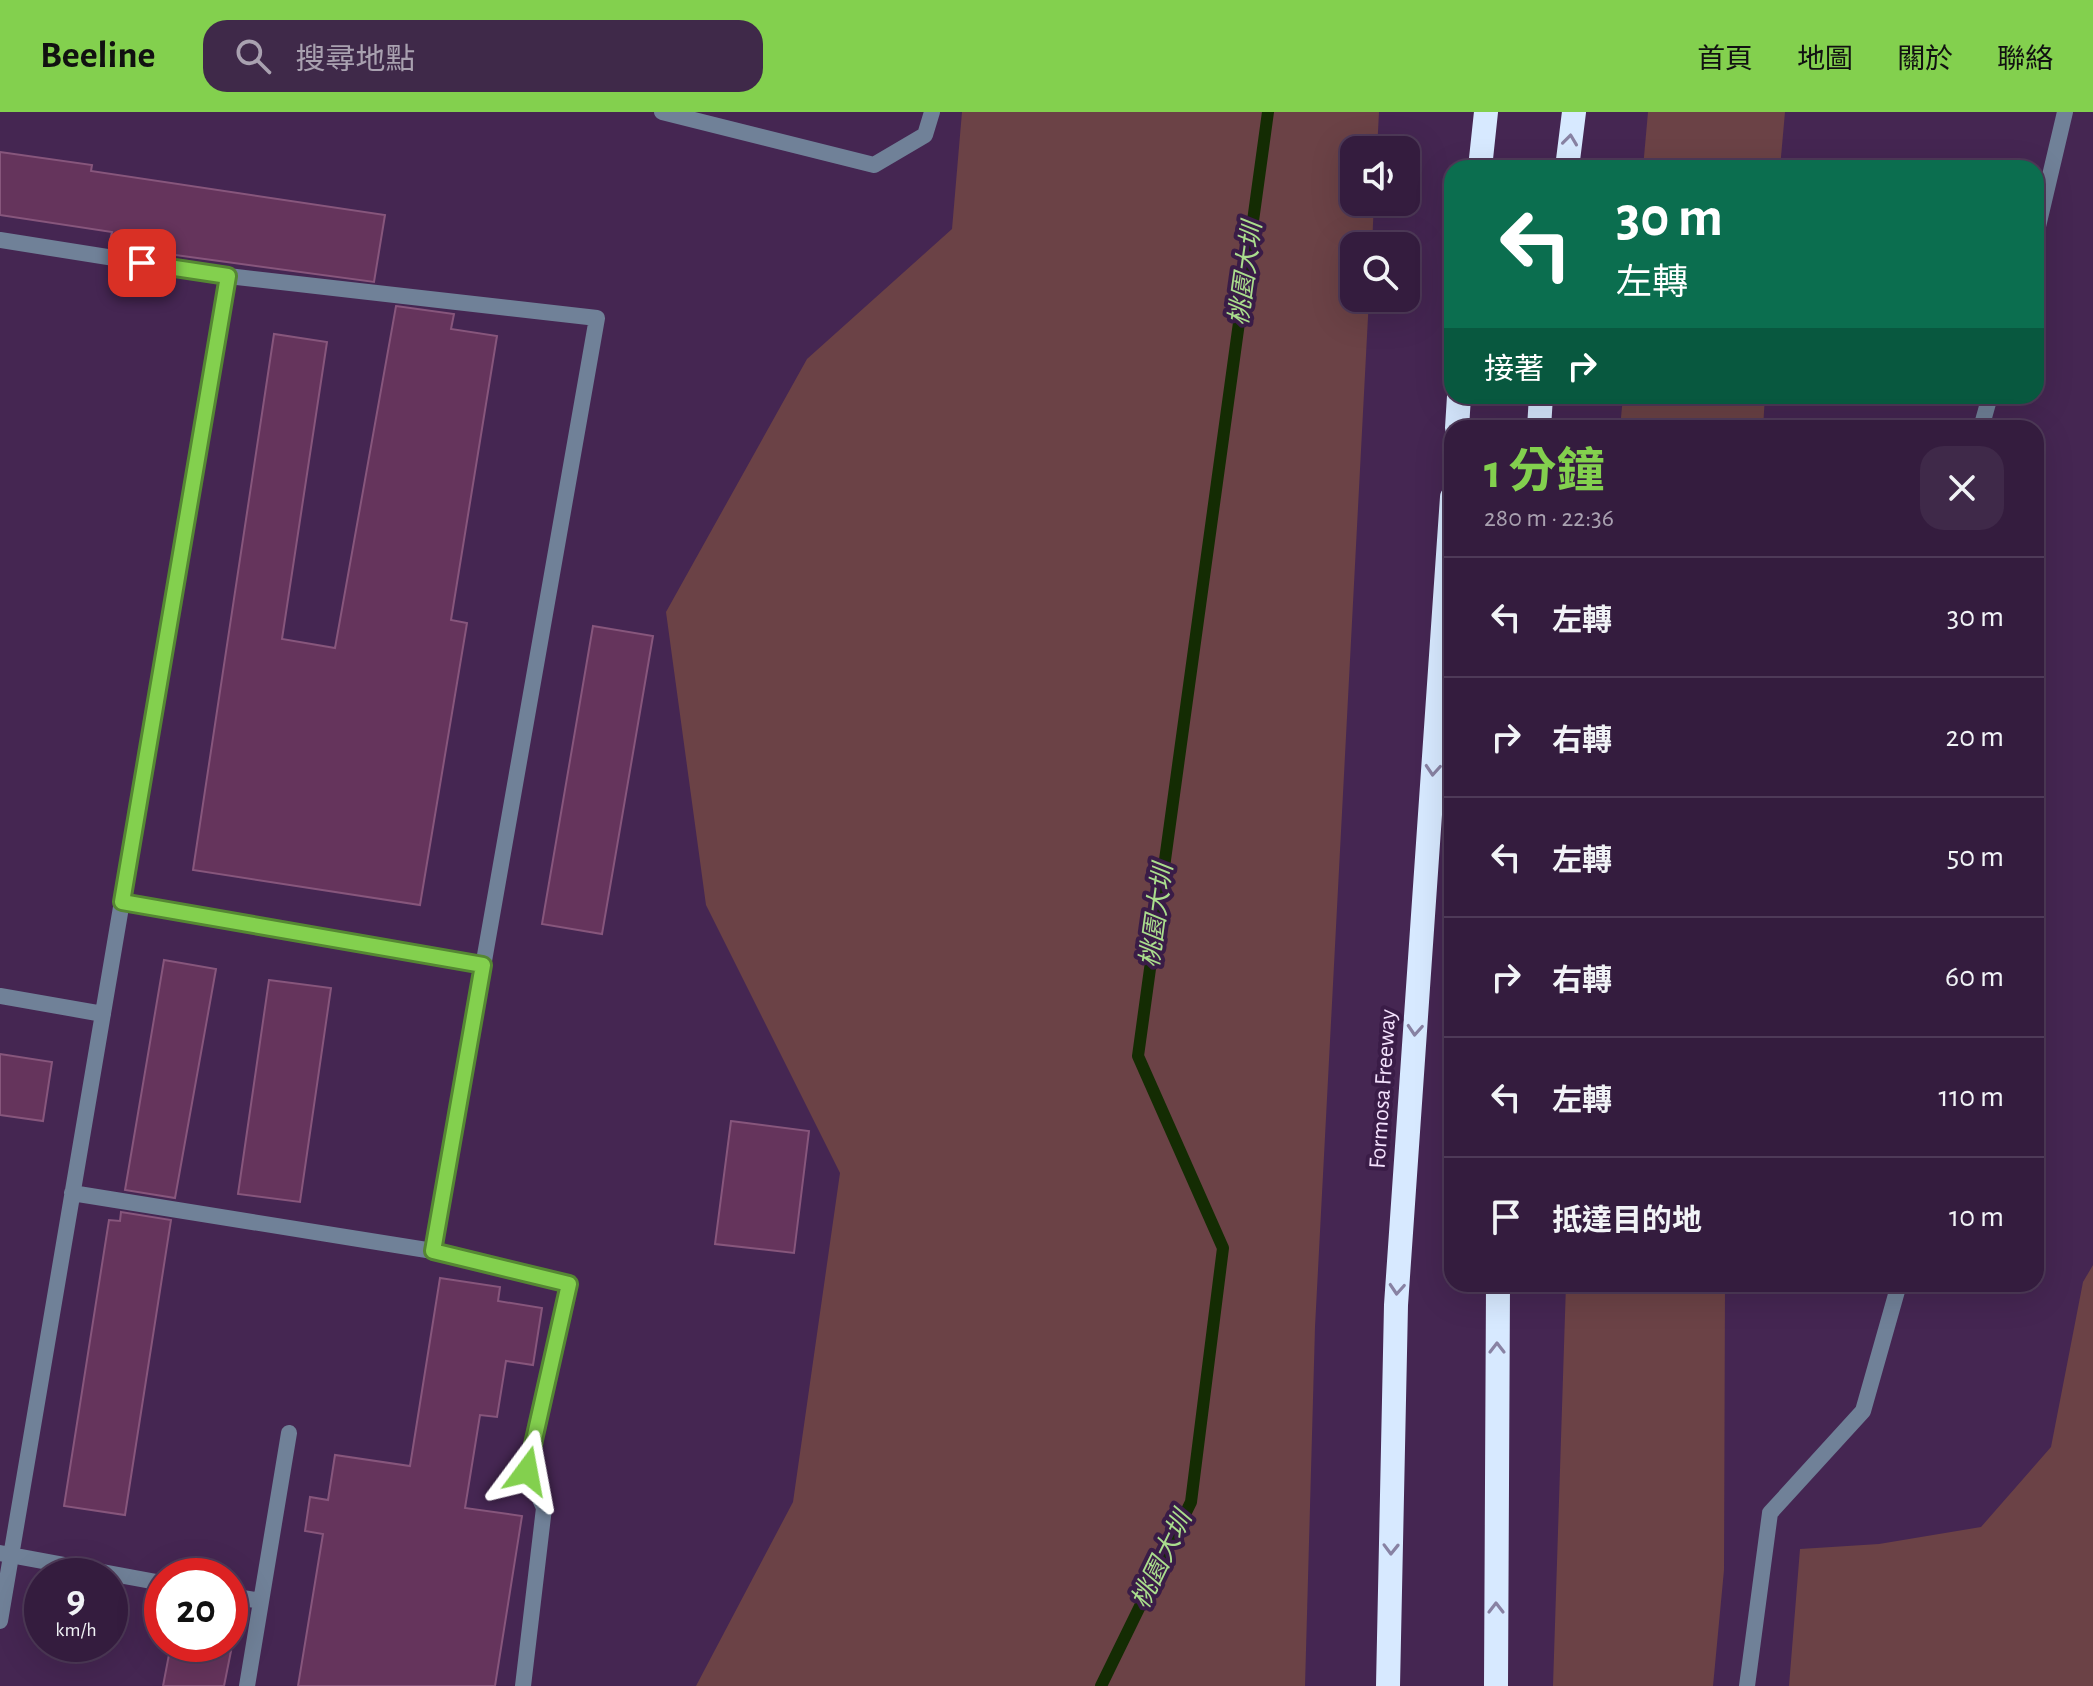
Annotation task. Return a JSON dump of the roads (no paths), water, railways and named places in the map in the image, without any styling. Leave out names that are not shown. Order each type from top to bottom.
[{"type":"highway","points":[[1481,160],[1486,112]]},
{"type":"highway","points":[[1568,160],[1574,112]]},
{"type":"highway","name":"Formosa Freeway","points":[[1388,1686],[1396,1305],[1444,612]]},
{"type":"highway","points":[[1496,1686],[1498,1292]]},
{"type":"street","points":[[662,112],[683,114],[874,165],[925,135],[932,112]]},
{"type":"street","points":[[2044,201],[2065,112]]},
{"type":"street","points":[[0,240],[228,276],[597,318],[433,1251]]},
{"type":"street","points":[[0,1621],[6,1554],[72,1193],[228,276]]},
{"type":"street","points":[[122,902],[483,965]]},
{"type":"street","points":[[0,996],[103,1014]]},
{"type":"street","points":[[72,1193],[433,1251],[569,1284],[527,1471],[544,1508],[523,1686]]},
{"type":"street","points":[[1747,1686],[1770,1513],[1863,1411],[1897,1292]]},
{"type":"street","points":[[247,1686],[289,1433]]},
{"type":"street","points":[[6,1554],[144,1580]]},
{"type":"street","points":[[248,1599],[261,1601]]},
{"type":"waterway","name":"桃園大圳","points":[[1101,1686],[1191,1502],[1223,1248],[1138,1056],[1268,112]]}]
